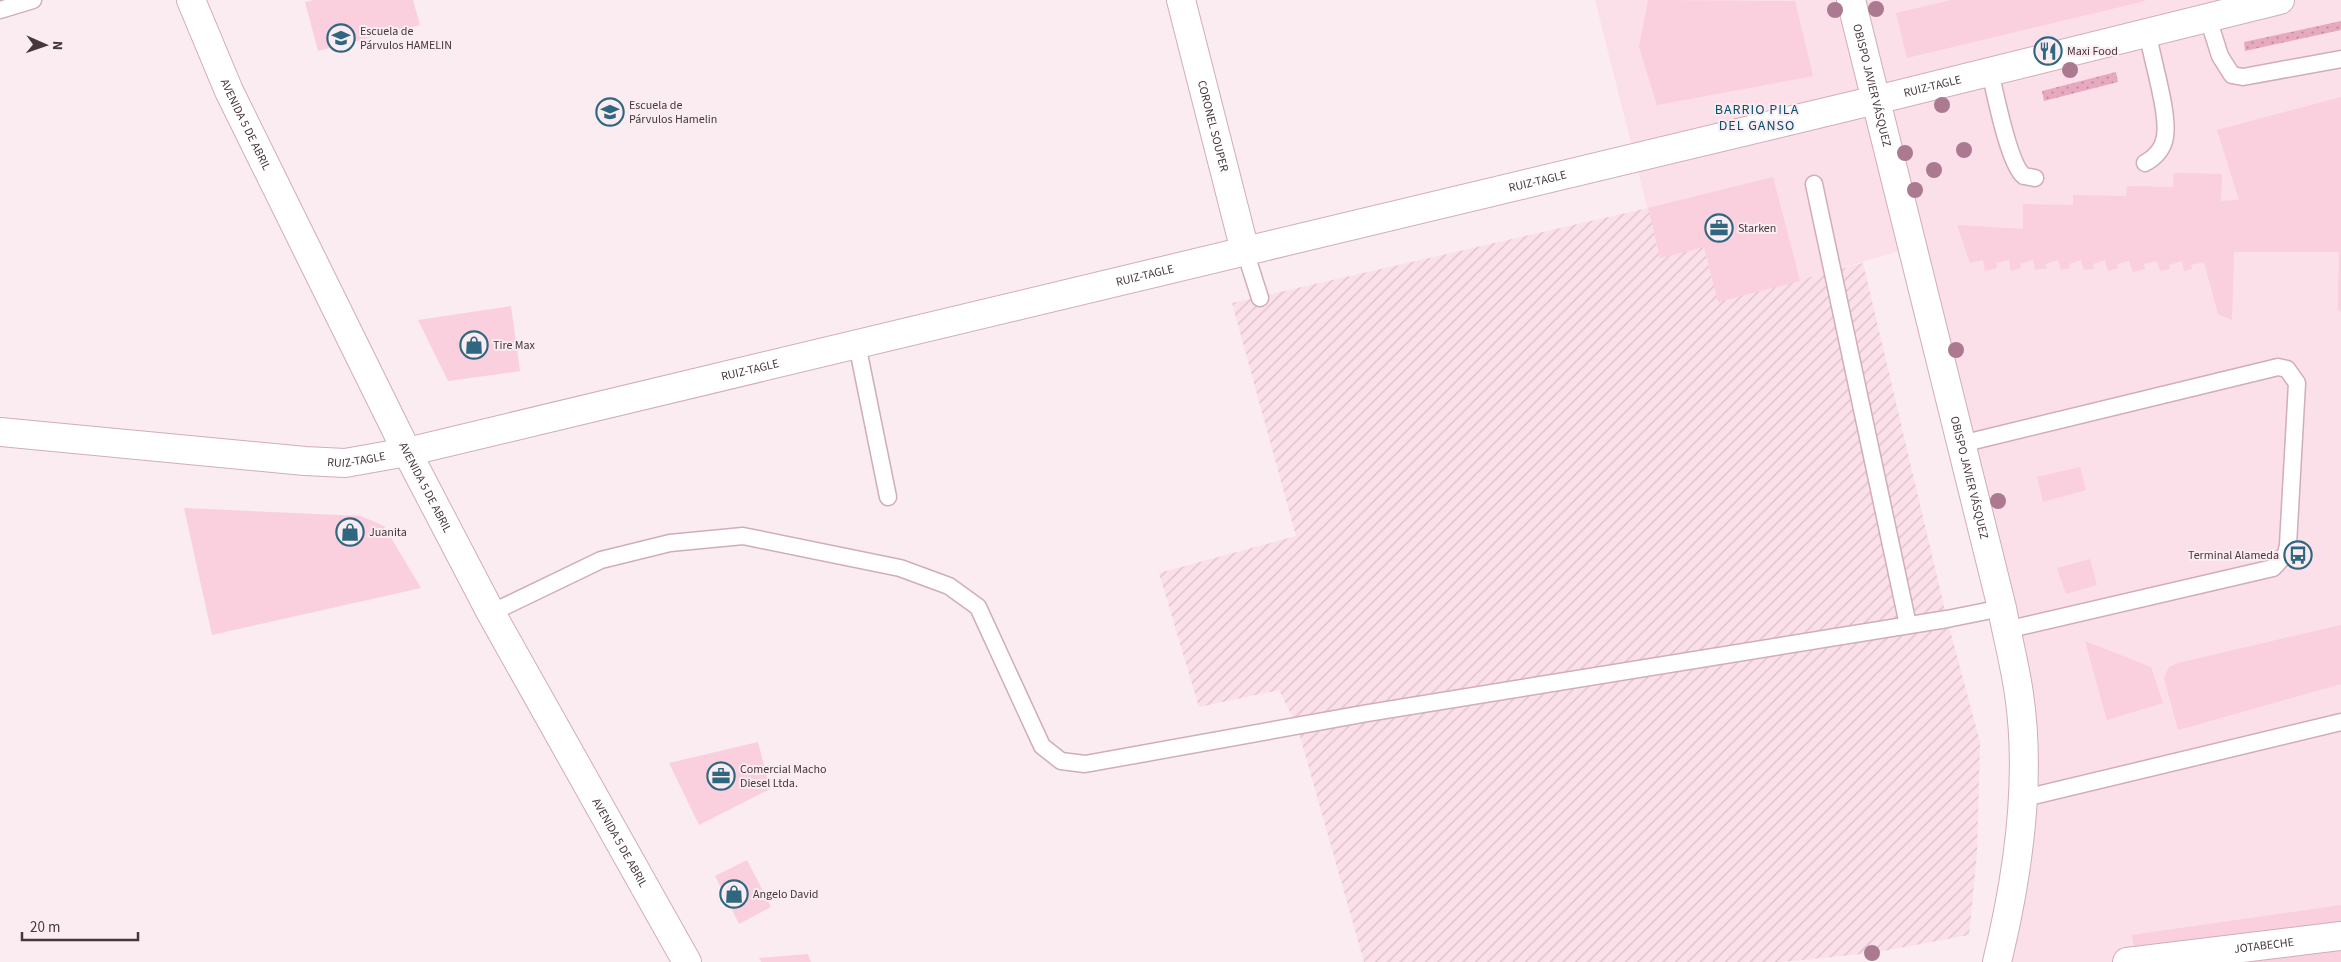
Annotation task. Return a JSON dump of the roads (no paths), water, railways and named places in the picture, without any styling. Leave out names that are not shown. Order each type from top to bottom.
[{"type":"street","name":"AVENIDA 5 DE ABRIL","points":[[191,0],[229,92],[407,452],[491,613],[688,962]]},
{"type":"street","name":"CORONEL SOUPER","points":[[1181,0],[1245,251]]},
{"type":"street","name":"OBISPO JAVIER VÁSQUEZ","points":[[1851,0],[2004,619],[2019,694],[2022,726],[2022,799],[2013,890],[1997,962]]},
{"type":"street","name":"RUIZ-TAGLE","points":[[0,432],[345,463],[407,452],[1876,100],[2280,0]]},
{"type":"street","name":"JOTABECHE","points":[[2127,962],[2187,958],[2341,936]]},
{"type":"lane","points":[[0,10],[33,0]]},
{"type":"lane","points":[[2208,18],[2220,56],[2232,75],[2243,77],[2341,59]]},
{"type":"lane","points":[[2145,163],[2154,158],[2162,149],[2165,137],[2165,122],[2148,34]]},
{"type":"lane","points":[[1990,72],[1999,112],[2017,168],[2024,176],[2035,178]]},
{"type":"lane","points":[[1814,184],[1908,625]]},
{"type":"lane","points":[[1245,251],[1260,298]]},
{"type":"lane","points":[[857,344],[888,497]]},
{"type":"lane","points":[[491,613],[601,560],[670,543],[743,536],[900,568],[949,586],[978,607],[1042,746],[1061,761],[1085,764],[1368,713],[1908,625],[2004,619],[2273,568],[2286,554],[2297,383],[2287,369],[2278,367],[1961,444]]},
{"type":"lane","points":[[2022,799],[2341,722]]},
{"type":"place","name":"Escuela de Párvulos HAMELIN","points":[[341,38]]},
{"type":"place","name":"Maxi Food","points":[[2048,51]]},
{"type":"place","name":"Escuela de Párvulos Hamelin","points":[[610,112]]},
{"type":"place","name":"Starken","points":[[1719,228]]},
{"type":"place","name":"Tire Max","points":[[474,345]]},
{"type":"place","name":"Juanita","points":[[350,532]]},
{"type":"place","name":"Terminal Alameda","points":[[2298,555]]},
{"type":"place","name":"Comercial Macho Diesel Ltda.","points":[[721,776]]},
{"type":"place","name":"Angelo David","points":[[734,894]]},
{"type":"district","name":"BARRIO PILA DEL GANSO","points":[[1757,118]]}]
